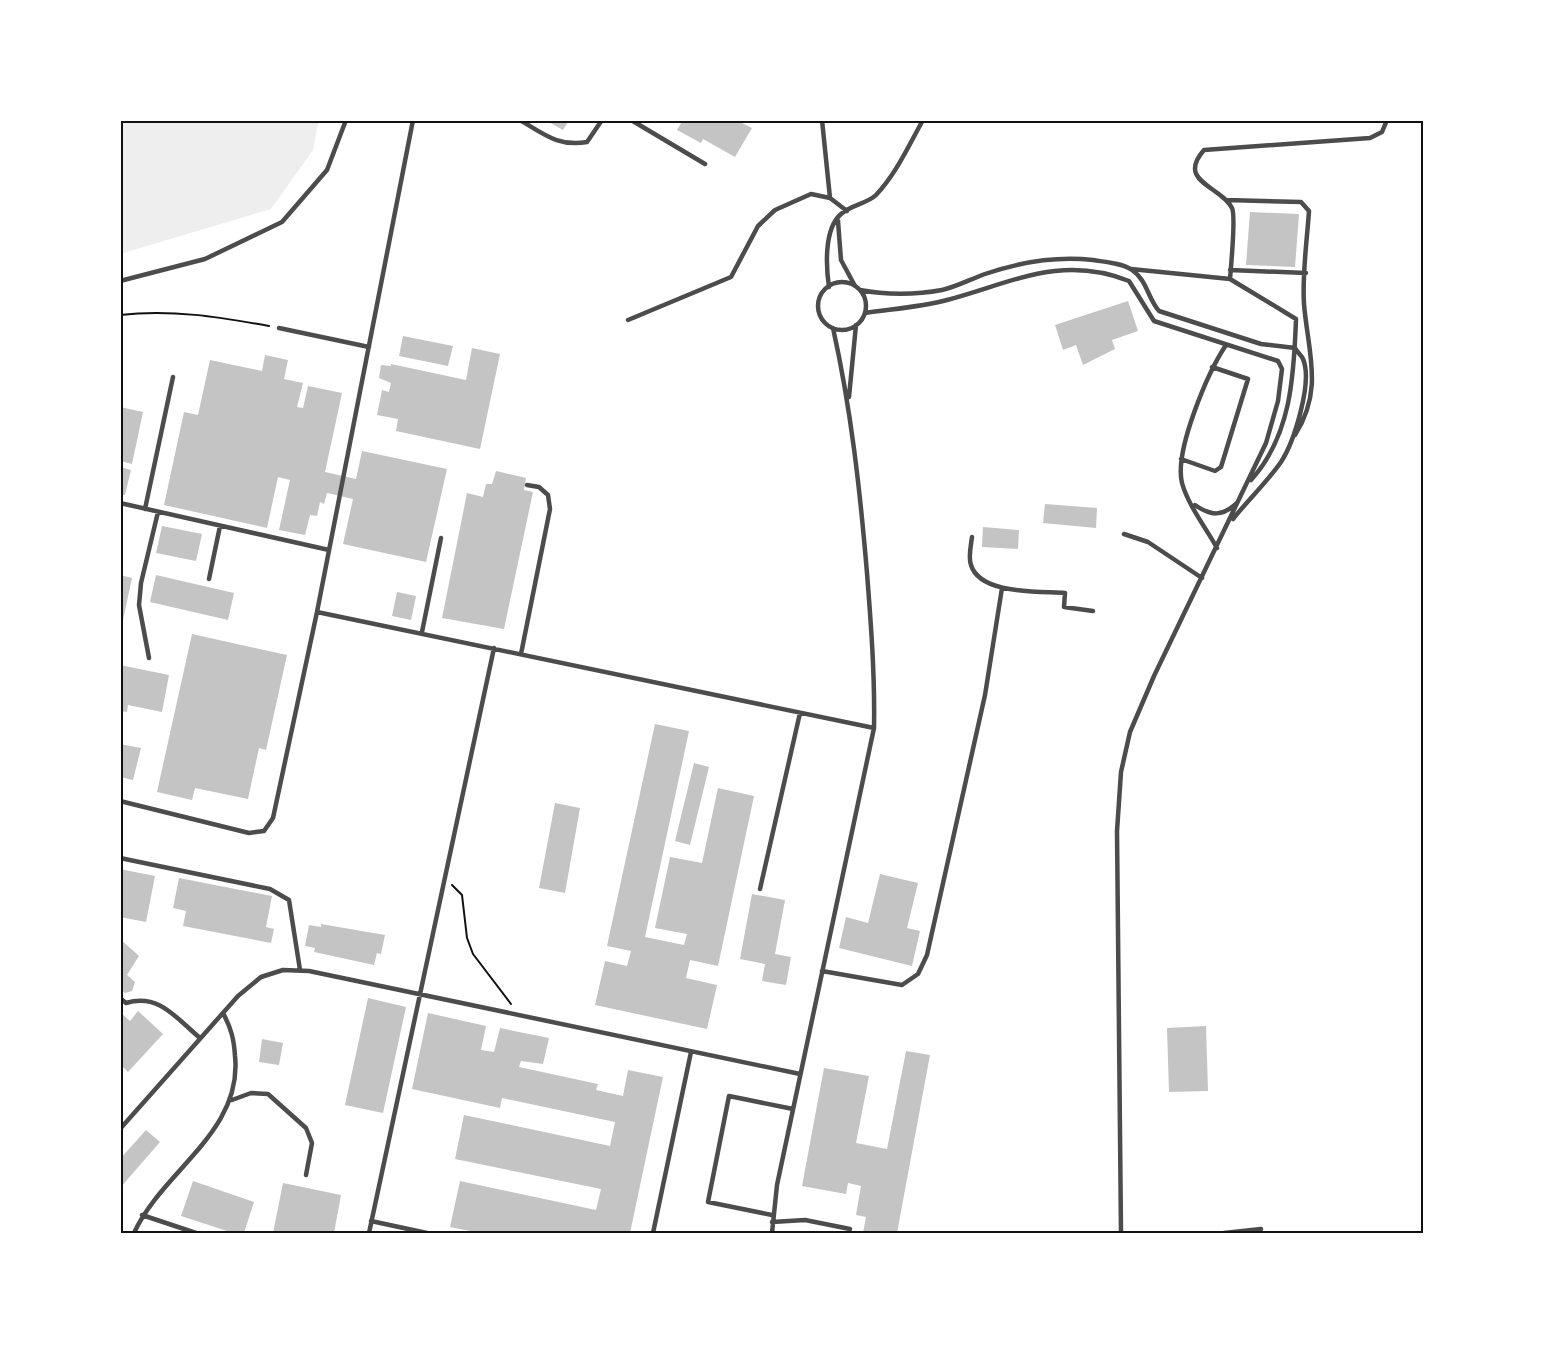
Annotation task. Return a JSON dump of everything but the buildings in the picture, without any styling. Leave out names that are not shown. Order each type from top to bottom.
[{"type":"lane","points":[[120,281],[205,259],[282,222],[327,170],[346,120]]},
{"type":"lane","points":[[120,801],[249,833],[264,831],[273,818],[317,612],[413,120]]},
{"type":"lane","points":[[520,120],[555,140],[569,145],[587,142],[602,120]]},
{"type":"lane","points":[[631,120],[705,164]]},
{"type":"lane","points":[[822,120],[830,198]]},
{"type":"lane","points":[[829,287],[826,273],[830,236],[839,215],[875,196],[895,170],[924,120]]},
{"type":"lane","points":[[1230,279],[1233,209],[1226,200],[1200,182],[1195,173],[1197,158],[1204,150],[1370,138],[1382,132],[1387,120]]},
{"type":"lane","points":[[628,320],[731,277],[758,226],[775,210],[811,194],[830,198],[847,211]]},
{"type":"lane","points":[[1226,200],[1301,202],[1309,211],[1304,303],[1313,372],[1311,400],[1304,422],[1291,441]]},
{"type":"lane","points":[[839,215],[837,235],[841,260],[858,288],[864,297],[865,313],[856,325],[845,330],[832,328],[822,319],[818,305],[820,298],[829,287],[842,282],[858,288],[877,293],[942,290],[988,273],[1037,260],[1071,258],[1108,262],[1131,269],[1230,279],[1296,319],[1290,402],[1275,446],[1262,468],[1246,486]]},
{"type":"lane","points":[[865,313],[946,301],[1004,281],[1054,269],[1087,270],[1129,281],[1154,321],[1278,361],[1282,369],[1278,401],[1266,443],[1130,732],[1121,772],[1117,831],[1121,1233]]},
{"type":"lane","points":[[1131,269],[1140,277],[1151,303],[1160,311],[1261,344],[1295,348],[1303,359],[1306,372],[1303,398],[1291,441],[1282,461],[1227,526]]},
{"type":"lane","points":[[1230,270],[1306,273]]},
{"type":"lane","points":[[849,404],[856,325]]},
{"type":"lane","points":[[279,328],[369,347]]},
{"type":"lane","points":[[772,1233],[772,1215],[800,1074],[874,728],[875,688],[860,479],[849,404],[832,328]]},
{"type":"lane","points":[[1217,548],[1183,486],[1181,459],[1212,367],[1226,345]]},
{"type":"lane","points":[[1181,459],[1215,471],[1221,467],[1248,379],[1212,367]]},
{"type":"lane","points":[[145,509],[173,377]]},
{"type":"lane","points":[[521,654],[550,509],[548,495],[539,487],[527,485]]},
{"type":"lane","points":[[1192,504],[1206,513],[1218,515],[1228,512],[1239,501]]},
{"type":"lane","points":[[120,503],[329,550]]},
{"type":"lane","points":[[149,657],[139,605],[141,584],[158,512]]},
{"type":"lane","points":[[209,579],[220,526]]},
{"type":"lane","points":[[1124,534],[1149,542],[1202,578]]},
{"type":"lane","points":[[972,537],[970,564],[979,578],[1002,588],[1065,593],[1064,608],[1093,611]]},
{"type":"lane","points":[[422,632],[441,538]]},
{"type":"lane","points":[[822,971],[902,985],[913,979],[922,969],[941,899],[983,706],[1002,588]]},
{"type":"lane","points":[[317,612],[422,632],[874,728]]},
{"type":"lane","points":[[369,1233],[494,648]]},
{"type":"lane","points":[[760,889],[800,713]]},
{"type":"lane","points":[[120,858],[270,889],[289,900],[300,970]]},
{"type":"lane","points":[[120,1129],[238,996],[261,977],[283,970],[300,970],[420,993],[800,1074]]},
{"type":"lane","points":[[120,998],[126,1003],[142,998],[156,1002],[200,1038]]},
{"type":"lane","points":[[134,1233],[142,1215],[214,1131],[232,1100],[237,1071],[233,1030],[223,1012]]},
{"type":"lane","points":[[653,1233],[691,1052]]},
{"type":"lane","points":[[232,1100],[251,1093],[268,1094],[306,1128],[312,1143],[306,1175]]},
{"type":"lane","points":[[772,1215],[708,1202],[729,1096],[793,1109]]},
{"type":"lane","points":[[142,1215],[196,1233]]},
{"type":"lane","points":[[772,1222],[805,1220],[850,1228]]},
{"type":"lane","points":[[371,1221],[427,1233]]},
{"type":"lane","points":[[1224,1233],[1261,1229]]},
{"type":"path","points":[[120,315],[149,311],[209,316],[279,328]]},
{"type":"path","points":[[443,883],[456,886],[462,895],[467,938],[473,954],[519,1014]]},
{"type":"shaded area","points":[[120,120],[319,120],[313,150],[271,209],[120,254]]}]
